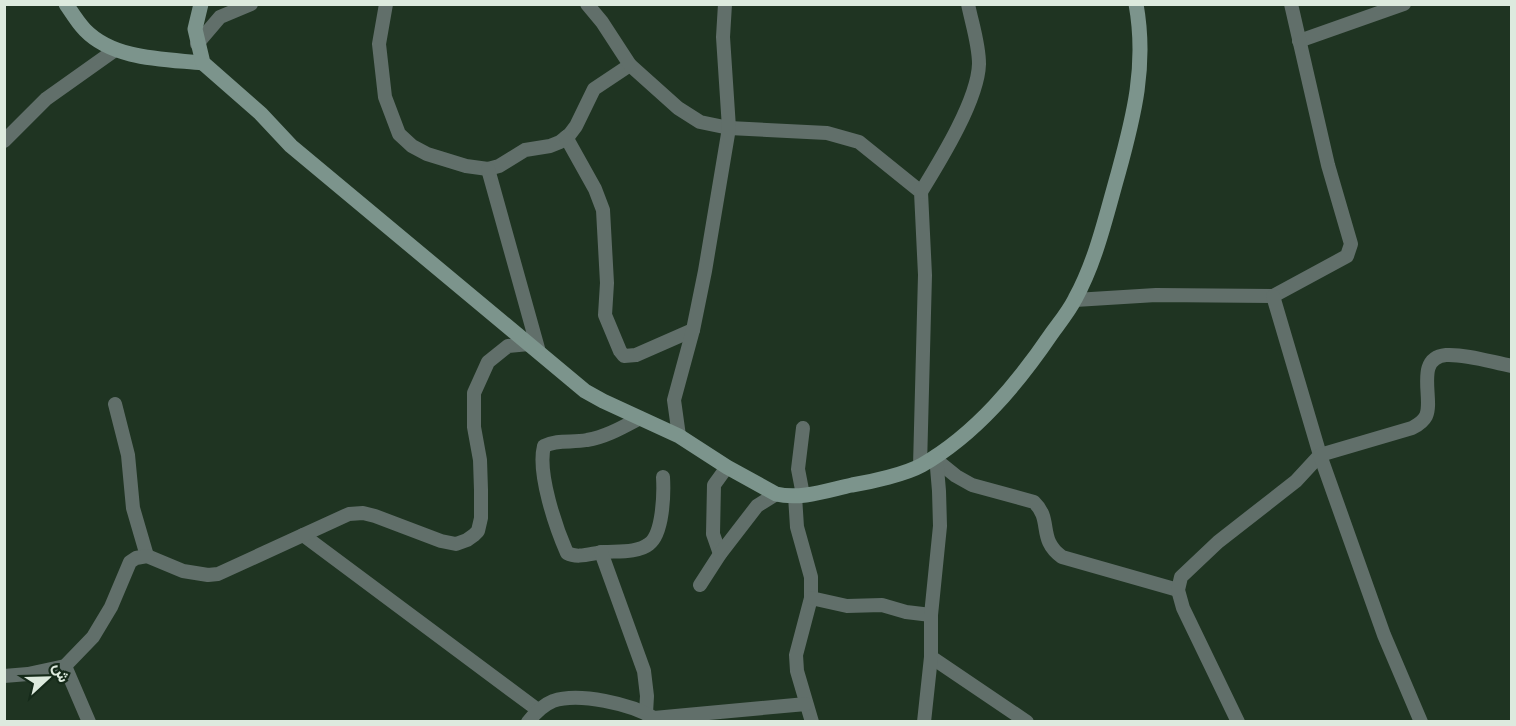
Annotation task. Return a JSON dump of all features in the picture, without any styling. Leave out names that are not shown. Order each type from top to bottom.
[{"type":"street","points":[[66,4],[86,31],[115,50],[142,57],[203,63]]},
{"type":"street","points":[[201,4],[195,29],[203,63],[261,114],[291,146],[585,391],[679,436],[727,467],[776,494],[799,496],[858,484],[920,466],[940,454],[1002,399],[1041,350],[1075,300],[1090,266],[1128,137],[1140,78],[1141,48],[1136,4]]},
{"type":"street","points":[[197,44],[220,17],[251,4]]},
{"type":"street","points":[[386,4],[379,44],[380,56],[385,97],[399,134],[412,146],[427,154],[466,166],[488,169],[499,166],[525,150],[550,146],[566,137],[576,126],[594,89],[630,65]]},
{"type":"street","points":[[587,4],[602,22],[630,65],[678,108],[700,122],[729,128],[827,133],[859,142],[921,192]]},
{"type":"street","points":[[679,436],[674,400],[693,330],[713,229],[729,128],[723,37],[725,4]]},
{"type":"street","points":[[920,466],[925,275],[921,192],[944,155],[974,91],[979,65],[977,43],[968,4]]},
{"type":"street","points":[[1075,300],[1156,295],[1273,296],[1347,256],[1351,244],[1328,165],[1291,4]]},
{"type":"street","points":[[1299,41],[1404,4]]},
{"type":"street","points":[[4,141],[46,99],[115,50]]},
{"type":"street","points":[[566,137],[595,189],[603,210],[606,264],[605,315],[620,351],[624,356],[636,355],[693,330]]},
{"type":"street","points":[[488,169],[534,348]]},
{"type":"street","points":[[1273,296],[1320,455],[1384,635],[1421,722]]},
{"type":"street","points":[[4,676],[65,666],[93,637],[111,607],[130,562],[136,558],[147,556],[183,571],[208,575],[218,574],[349,513],[375,516],[441,541],[456,544],[467,540],[478,531],[481,509],[480,460],[474,427],[474,393],[488,362],[508,346],[534,348]]},
{"type":"street","points":[[1238,722],[1192,627],[1178,590],[1181,577],[1218,542],[1296,481],[1320,455],[1420,424],[1427,412],[1426,384],[1429,368],[1439,356],[1454,355],[1512,366]]},
{"type":"street","points":[[115,404],[128,454],[133,508],[147,556]]},
{"type":"street","points":[[640,418],[609,434],[587,440],[551,443],[544,446],[546,489],[554,522],[567,553],[579,556],[648,545],[654,539],[661,519],[663,477]]},
{"type":"street","points":[[803,428],[798,469],[797,527],[811,577],[811,598],[796,655],[797,671],[812,722]]},
{"type":"street","points":[[940,454],[956,476],[972,485],[1034,502],[1044,519],[1049,545],[1062,557],[1178,590]]},
{"type":"street","points":[[924,722],[940,526],[940,454]]},
{"type":"street","points":[[720,554],[713,534],[714,485],[727,467]]},
{"type":"street","points":[[700,585],[720,554],[757,506],[776,494]]},
{"type":"street","points":[[303,535],[538,710]]},
{"type":"street","points":[[601,552],[644,671],[652,718]]},
{"type":"street","points":[[811,598],[847,606],[882,605],[906,612],[932,615]]},
{"type":"street","points":[[931,657],[1027,722]]},
{"type":"street","points":[[65,666],[89,722]]},
{"type":"street","points":[[528,722],[538,710],[553,701],[571,698],[622,705],[652,718],[806,704]]}]
